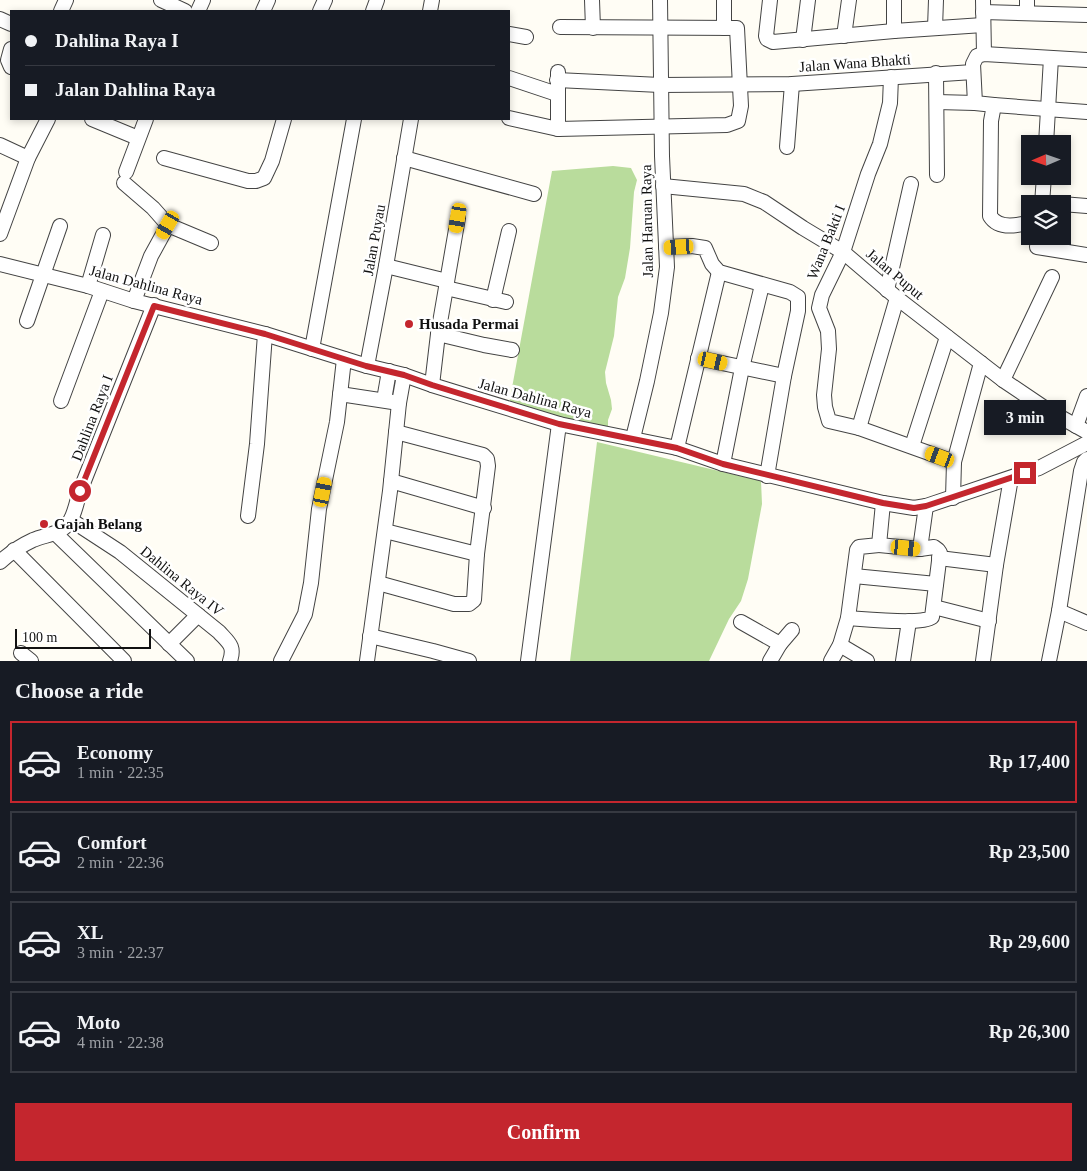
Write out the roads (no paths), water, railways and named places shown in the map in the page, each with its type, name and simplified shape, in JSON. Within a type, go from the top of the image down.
[{"type":"street","points":[[161,0],[183,10]]},
{"type":"street","points":[[592,0],[593,28]]},
{"type":"street","name":"Jalan Haruan Raya","points":[[633,438],[661,313],[667,267],[661,126],[660,0]]},
{"type":"street","points":[[724,0],[724,28]]},
{"type":"street","points":[[770,0],[767,39],[773,42],[935,28],[983,12],[1027,7],[1087,15]]},
{"type":"street","points":[[803,40],[808,0]]},
{"type":"street","points":[[844,36],[849,0]]},
{"type":"street","points":[[894,0],[894,31]]},
{"type":"street","points":[[935,28],[936,0]]},
{"type":"street","points":[[983,12],[984,54]]},
{"type":"street","points":[[510,118],[558,129],[734,124],[738,121],[740,115],[737,28],[560,27]]},
{"type":"street","points":[[510,34],[526,38]]},
{"type":"street","points":[[975,103],[973,64],[977,56],[984,54],[1087,60]]},
{"type":"street","points":[[1047,135],[1051,58]]},
{"type":"street","name":"Jalan Wana Bhakti","points":[[510,78],[557,82],[660,85],[792,84],[973,72]]},
{"type":"street","points":[[936,73],[937,175]]},
{"type":"street","name":"Wana Bakti I","points":[[859,428],[829,421],[824,407],[829,349],[828,331],[819,308],[822,296],[843,252],[886,121],[890,103],[891,76]]},
{"type":"street","points":[[557,82],[558,129]]},
{"type":"street","points":[[787,147],[792,84]]},
{"type":"street","points":[[937,102],[975,103],[1087,112]]},
{"type":"street","points":[[994,105],[990,216],[998,224],[1021,224]]},
{"type":"street","points":[[0,234],[28,158],[47,120]]},
{"type":"street","points":[[94,120],[138,138]]},
{"type":"street","points":[[146,120],[125,178],[168,225],[211,243]]},
{"type":"street","points":[[164,158],[248,182],[256,181],[264,178],[272,161],[284,120]]},
{"type":"street","points":[[312,349],[354,120]]},
{"type":"street","name":"Jalan Puyau","points":[[366,366],[386,266],[411,120]]},
{"type":"street","points":[[0,144],[28,158]]},
{"type":"street","points":[[404,158],[534,194]]},
{"type":"street","points":[[911,184],[892,294],[859,428],[954,462]]},
{"type":"street","name":"Jalan Puput","points":[[663,186],[744,194],[764,202],[843,252],[892,294],[1003,380],[1046,409],[1081,429]]},
{"type":"street","points":[[1071,205],[1087,206]]},
{"type":"street","points":[[432,385],[438,334],[458,218]]},
{"type":"street","points":[[134,300],[151,256],[168,225]]},
{"type":"street","points":[[27,321],[60,226]]},
{"type":"street","points":[[386,266],[500,301],[509,231]]},
{"type":"street","points":[[88,286],[103,235]]},
{"type":"street","points":[[1037,245],[1037,247],[1087,255]]},
{"type":"street","points":[[666,247],[692,246],[705,248],[712,264],[719,272],[790,292],[798,297],[799,303],[767,476]]},
{"type":"street","name":"Jalan Dahlina Raya","points":[[0,264],[265,334],[559,424],[677,448],[723,464],[767,476],[883,503],[914,508],[926,506],[1086,450]]},
{"type":"street","points":[[677,448],[719,272]]},
{"type":"street","points":[[1003,380],[1052,277]]},
{"type":"street","points":[[723,464],[742,368],[762,285]]},
{"type":"street","points":[[61,401],[102,291]]},
{"type":"street","name":"Dahlina Raya I","points":[[0,562],[14,550],[33,540],[56,534],[65,528],[71,520],[80,491],[154,306]]},
{"type":"street","points":[[248,516],[257,444],[265,334]]},
{"type":"street","points":[[438,334],[512,350]]},
{"type":"street","points":[[912,446],[947,337]]},
{"type":"street","points":[[698,358],[784,376]]},
{"type":"street","points":[[281,661],[305,614],[319,509],[337,422],[344,359]]},
{"type":"street","points":[[953,498],[954,462],[981,363]]},
{"type":"street","points":[[384,400],[389,372]]},
{"type":"street","points":[[367,661],[404,375]]},
{"type":"street","points":[[340,394],[399,403]]},
{"type":"street","points":[[1081,429],[1087,396]]},
{"type":"street","points":[[528,661],[559,424]]},
{"type":"street","points":[[378,584],[454,604],[469,604],[474,600],[477,554],[488,466],[487,459],[483,455],[396,432]]},
{"type":"street","points":[[1049,661],[1086,450]]},
{"type":"street","points":[[983,661],[1010,478]]},
{"type":"street","points":[[391,481],[484,508]]},
{"type":"street","points":[[879,545],[883,503]]},
{"type":"street","points":[[920,549],[926,506]]},
{"type":"street","name":"Dahlina Raya IV","points":[[71,520],[120,552],[220,632],[231,644],[233,652],[230,661]]},
{"type":"street","points":[[385,531],[477,554]]},
{"type":"street","points":[[56,534],[187,661]]},
{"type":"street","points":[[830,661],[840,645],[848,618],[857,550],[859,548],[879,545],[920,549],[934,547],[940,553],[934,607],[932,616],[929,619],[909,621],[848,618]]},
{"type":"street","points":[[14,550],[124,661]]},
{"type":"street","points":[[939,558],[996,565]]},
{"type":"street","points":[[854,576],[936,584]]},
{"type":"street","points":[[934,607],[989,621]]},
{"type":"street","points":[[1059,611],[1087,623]]},
{"type":"street","points":[[169,644],[198,614]]},
{"type":"street","points":[[903,661],[909,621]]},
{"type":"street","points":[[741,622],[780,644]]},
{"type":"street","points":[[770,661],[780,644],[792,630]]},
{"type":"street","points":[[370,636],[432,656],[469,661]]},
{"type":"street","points":[[840,645],[867,661]]},
{"type":"place","name":"Husada Permai","points":[[409,324]]},
{"type":"place","name":"Gajah Belang","points":[[44,524]]}]
